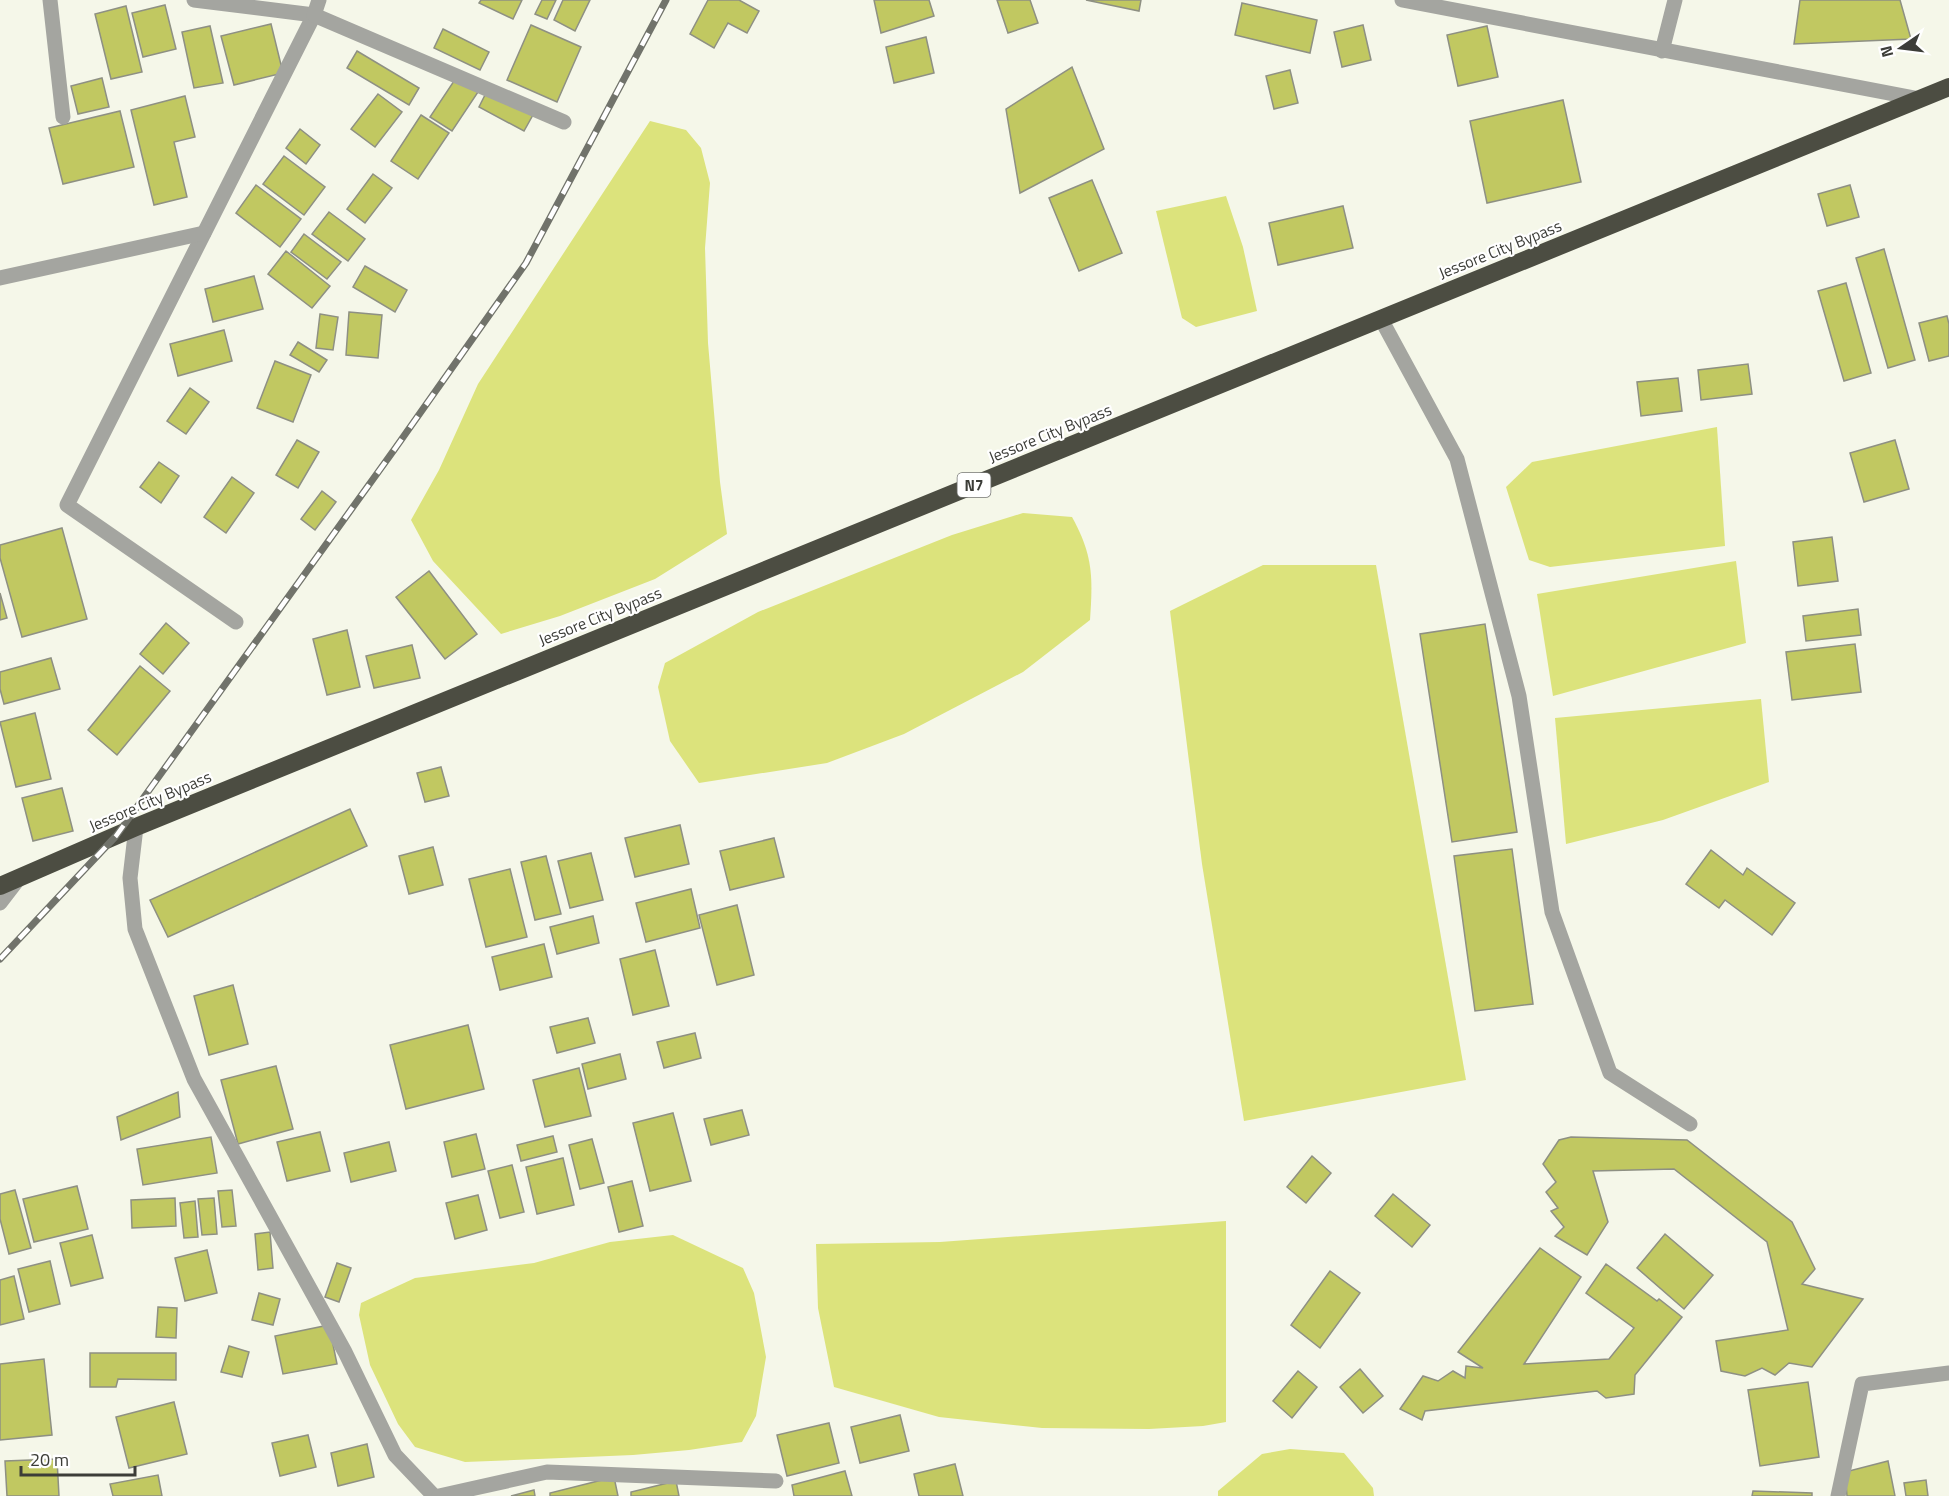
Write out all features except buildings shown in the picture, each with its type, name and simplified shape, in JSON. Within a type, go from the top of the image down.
[{"type":"highway","name":"Jessore City Bypass","points":[[0,885],[136,827],[1949,87]]},
{"type":"street","points":[[50,0],[63,117]]},
{"type":"street","points":[[194,0],[314,15],[564,122]]},
{"type":"street","points":[[236,622],[67,505],[314,15],[319,0]]},
{"type":"street","points":[[1402,0],[1920,99]]},
{"type":"street","points":[[1662,51],[1675,0]]},
{"type":"street","points":[[0,278],[204,233]]},
{"type":"street","points":[[1381,319],[1456,459],[1519,696],[1552,912],[1610,1073],[1690,1124]]},
{"type":"street","points":[[136,827],[130,878],[135,928],[194,1079],[345,1352],[394,1455],[434,1496]]},
{"type":"street","points":[[0,903],[20,877]]},
{"type":"street","points":[[1838,1496],[1862,1384],[1949,1373]]},
{"type":"street","points":[[439,1496],[548,1472],[776,1482]]},
{"type":"shaded area","points":[[650,121],[686,130],[701,148],[710,183],[705,248],[708,343],[720,482],[727,534],[655,579],[560,616],[501,634],[433,561],[411,520],[439,470],[478,384]]},
{"type":"shaded area","points":[[1226,196],[1243,247],[1257,311],[1196,327],[1182,318],[1156,211]]},
{"type":"shaded area","points":[[1717,427],[1725,546],[1550,567],[1529,560],[1506,487],[1532,462]]},
{"type":"shaded area","points":[[1023,513],[1072,517],[1088,555],[1091,579],[1090,620],[1023,672],[904,734],[827,763],[699,783],[670,741],[658,687],[665,663],[758,612],[952,535]]},
{"type":"shaded area","points":[[1736,561],[1746,643],[1553,696],[1537,594]]},
{"type":"shaded area","points":[[1263,565],[1376,565],[1466,1080],[1244,1121],[1202,864],[1170,611]]},
{"type":"shaded area","points":[[1761,699],[1769,782],[1663,820],[1566,844],[1555,718]]},
{"type":"shaded area","points":[[1226,1221],[1226,1422],[1203,1426],[1149,1429],[1042,1428],[939,1417],[834,1387],[818,1308],[816,1244],[940,1242]]},
{"type":"shaded area","points":[[673,1235],[743,1268],[754,1293],[766,1357],[756,1416],[742,1442],[633,1455],[465,1462],[415,1447],[398,1424],[370,1365],[359,1315],[361,1303],[415,1278],[534,1263],[610,1242]]},
{"type":"shaded area","points":[[1290,1449],[1344,1453],[1373,1488],[1374,1496],[1218,1496],[1218,1491],[1262,1454]]},
{"type":"railway","points":[[0,959],[116,836],[526,263],[666,0]]}]
